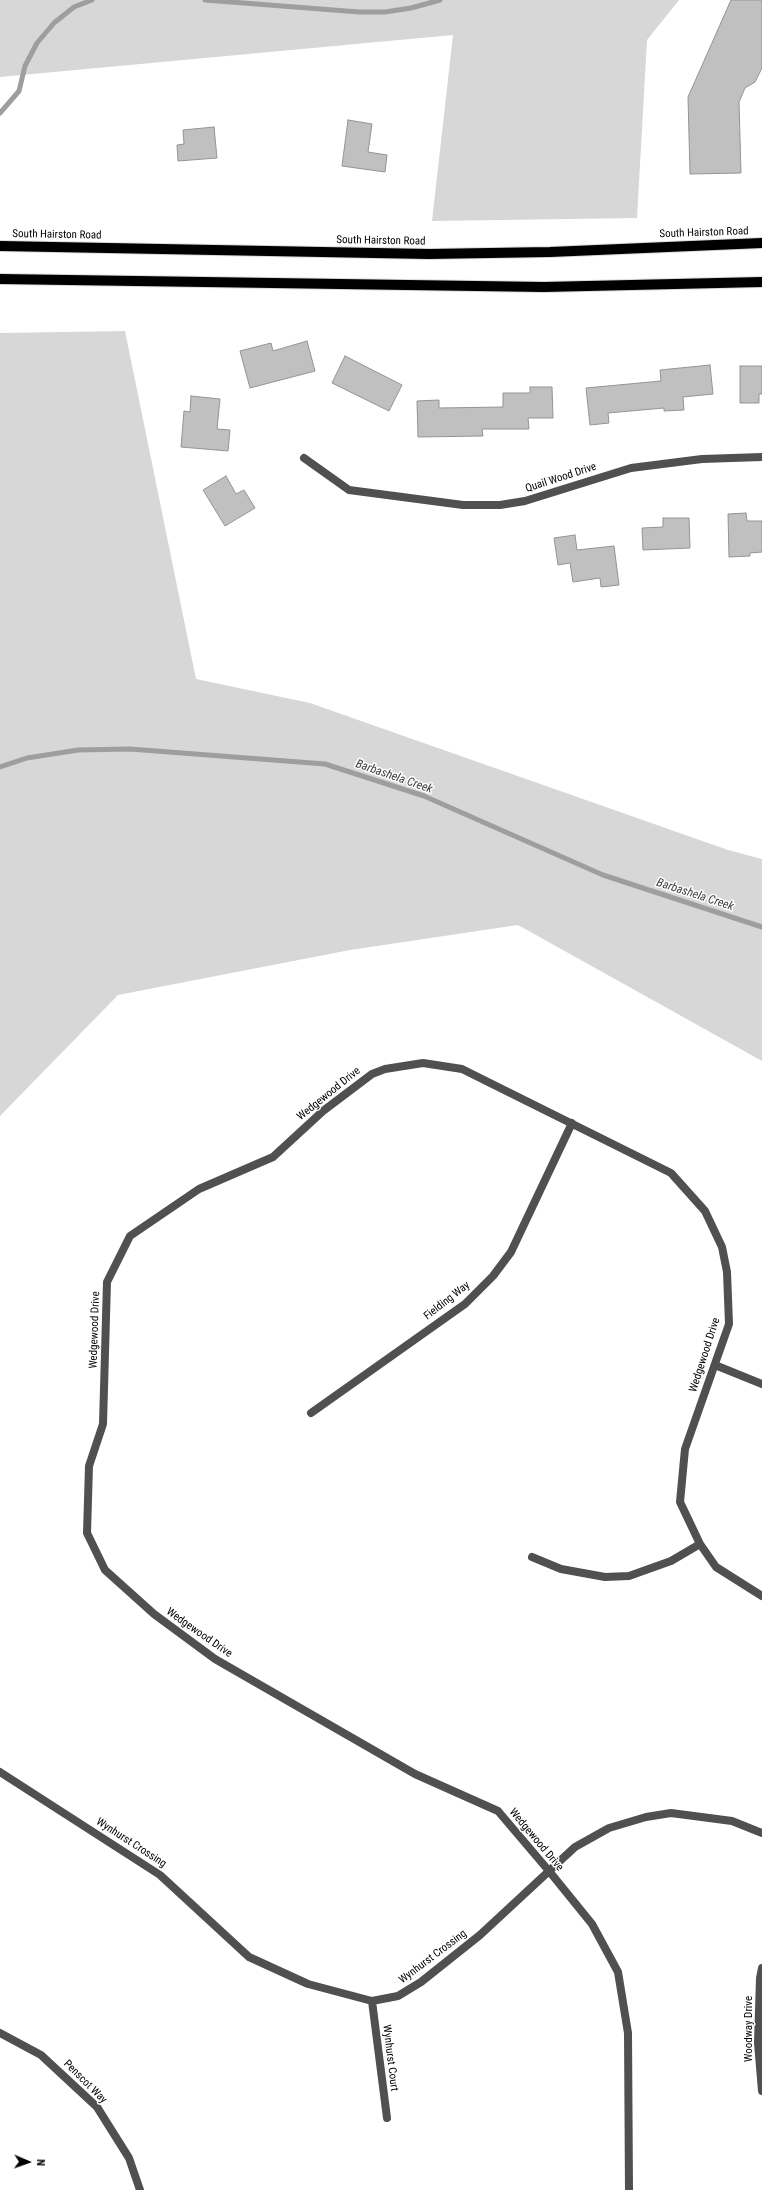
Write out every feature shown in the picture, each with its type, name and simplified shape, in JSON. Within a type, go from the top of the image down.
[{"type":"main road","name":"South Hairston Road","points":[[0,246],[429,254],[550,252],[762,243]]},
{"type":"main road","points":[[0,279],[544,287],[762,282]]},
{"type":"street","name":"Quail Wood Drive","points":[[304,458],[349,490],[462,505],[500,505],[526,501],[631,468],[702,459],[762,457]]},
{"type":"street","name":"Wedgewood Drive","points":[[629,2190],[628,2033],[618,1972],[592,1924],[549,1871],[498,1811],[415,1774],[214,1659],[154,1614],[105,1570],[87,1533],[89,1466],[103,1424],[107,1282],[130,1236],[199,1189],[273,1158],[323,1111],[372,1074],[385,1069],[423,1063],[462,1069],[671,1173],[705,1211],[722,1247],[727,1272],[729,1324],[685,1449],[680,1502],[700,1544],[716,1567],[762,1596]]},
{"type":"street","name":"Fielding Way","points":[[311,1413],[466,1304],[493,1276],[511,1252],[572,1123]]},
{"type":"street","points":[[715,1365],[762,1384]]},
{"type":"street","points":[[532,1557],[569,1570],[605,1577],[629,1576],[671,1561],[700,1544]]},
{"type":"street","name":"Wynhurst Crossing","points":[[0,1772],[160,1874],[249,1957],[308,1984],[372,2001],[398,1996],[421,1982],[480,1935],[575,1847],[602,1832],[646,1817],[671,1813],[732,1821],[762,1833]]},
{"type":"street","name":"Woodway Drive","points":[[762,1968],[760,1978],[758,2043],[762,2091]]},
{"type":"street","name":"Wynhurst Court","points":[[372,2001],[387,2118]]},
{"type":"street","name":"Penscot Way","points":[[0,2033],[41,2055],[97,2107],[129,2158],[140,2190]]},
{"type":"shaded area","points":[[0,0],[679,0],[647,40],[637,218],[432,221],[453,35],[0,77]]},
{"type":"shaded area","points":[[125,331],[196,679],[310,703],[728,850],[762,859],[762,1061],[518,925],[350,950],[118,995],[0,1116],[0,333]]},
{"type":"building","points":[[731,0],[762,0],[762,68],[755,82],[745,88],[739,102],[741,173],[690,174],[688,97]]},
{"type":"building","points":[[348,120],[372,124],[368,152],[387,155],[385,172],[342,166]]},
{"type":"building","points":[[214,127],[217,158],[178,161],[177,145],[184,144],[183,130]]},
{"type":"building","points":[[307,341],[315,371],[250,388],[240,351],[271,343],[273,351]]},
{"type":"building","points":[[345,356],[402,385],[389,411],[332,383]]},
{"type":"building","points":[[710,365],[713,394],[683,397],[684,410],[664,411],[664,408],[608,413],[609,423],[590,425],[586,388],[661,381],[660,370]]},
{"type":"building","points":[[740,366],[762,366],[762,394],[759,394],[759,403],[740,403]]},
{"type":"building","points":[[530,387],[552,387],[553,418],[528,418],[529,429],[482,429],[483,436],[418,437],[417,401],[439,400],[439,408],[503,407],[503,393],[530,393]]},
{"type":"building","points":[[191,396],[220,399],[217,429],[230,430],[228,451],[181,447],[184,411],[190,412]]},
{"type":"building","points":[[226,476],[236,494],[244,490],[255,508],[225,526],[203,490]]},
{"type":"building","points":[[746,513],[747,521],[762,521],[762,552],[750,553],[750,556],[729,557],[728,514]]},
{"type":"building","points":[[663,518],[689,518],[690,548],[643,550],[642,528],[663,527]]},
{"type":"building","points":[[575,535],[577,550],[614,546],[619,585],[601,587],[600,578],[573,582],[570,563],[558,565],[554,538]]},
{"type":"waterway","points":[[0,113],[19,91],[25,66],[37,43],[54,23],[74,7],[92,0]]},
{"type":"waterway","points":[[205,0],[359,12],[385,12],[411,8],[440,0]]},
{"type":"waterway","name":"Barbashela Creek","points":[[0,767],[27,758],[78,750],[130,749],[325,764],[424,796],[603,875],[762,927]]}]
